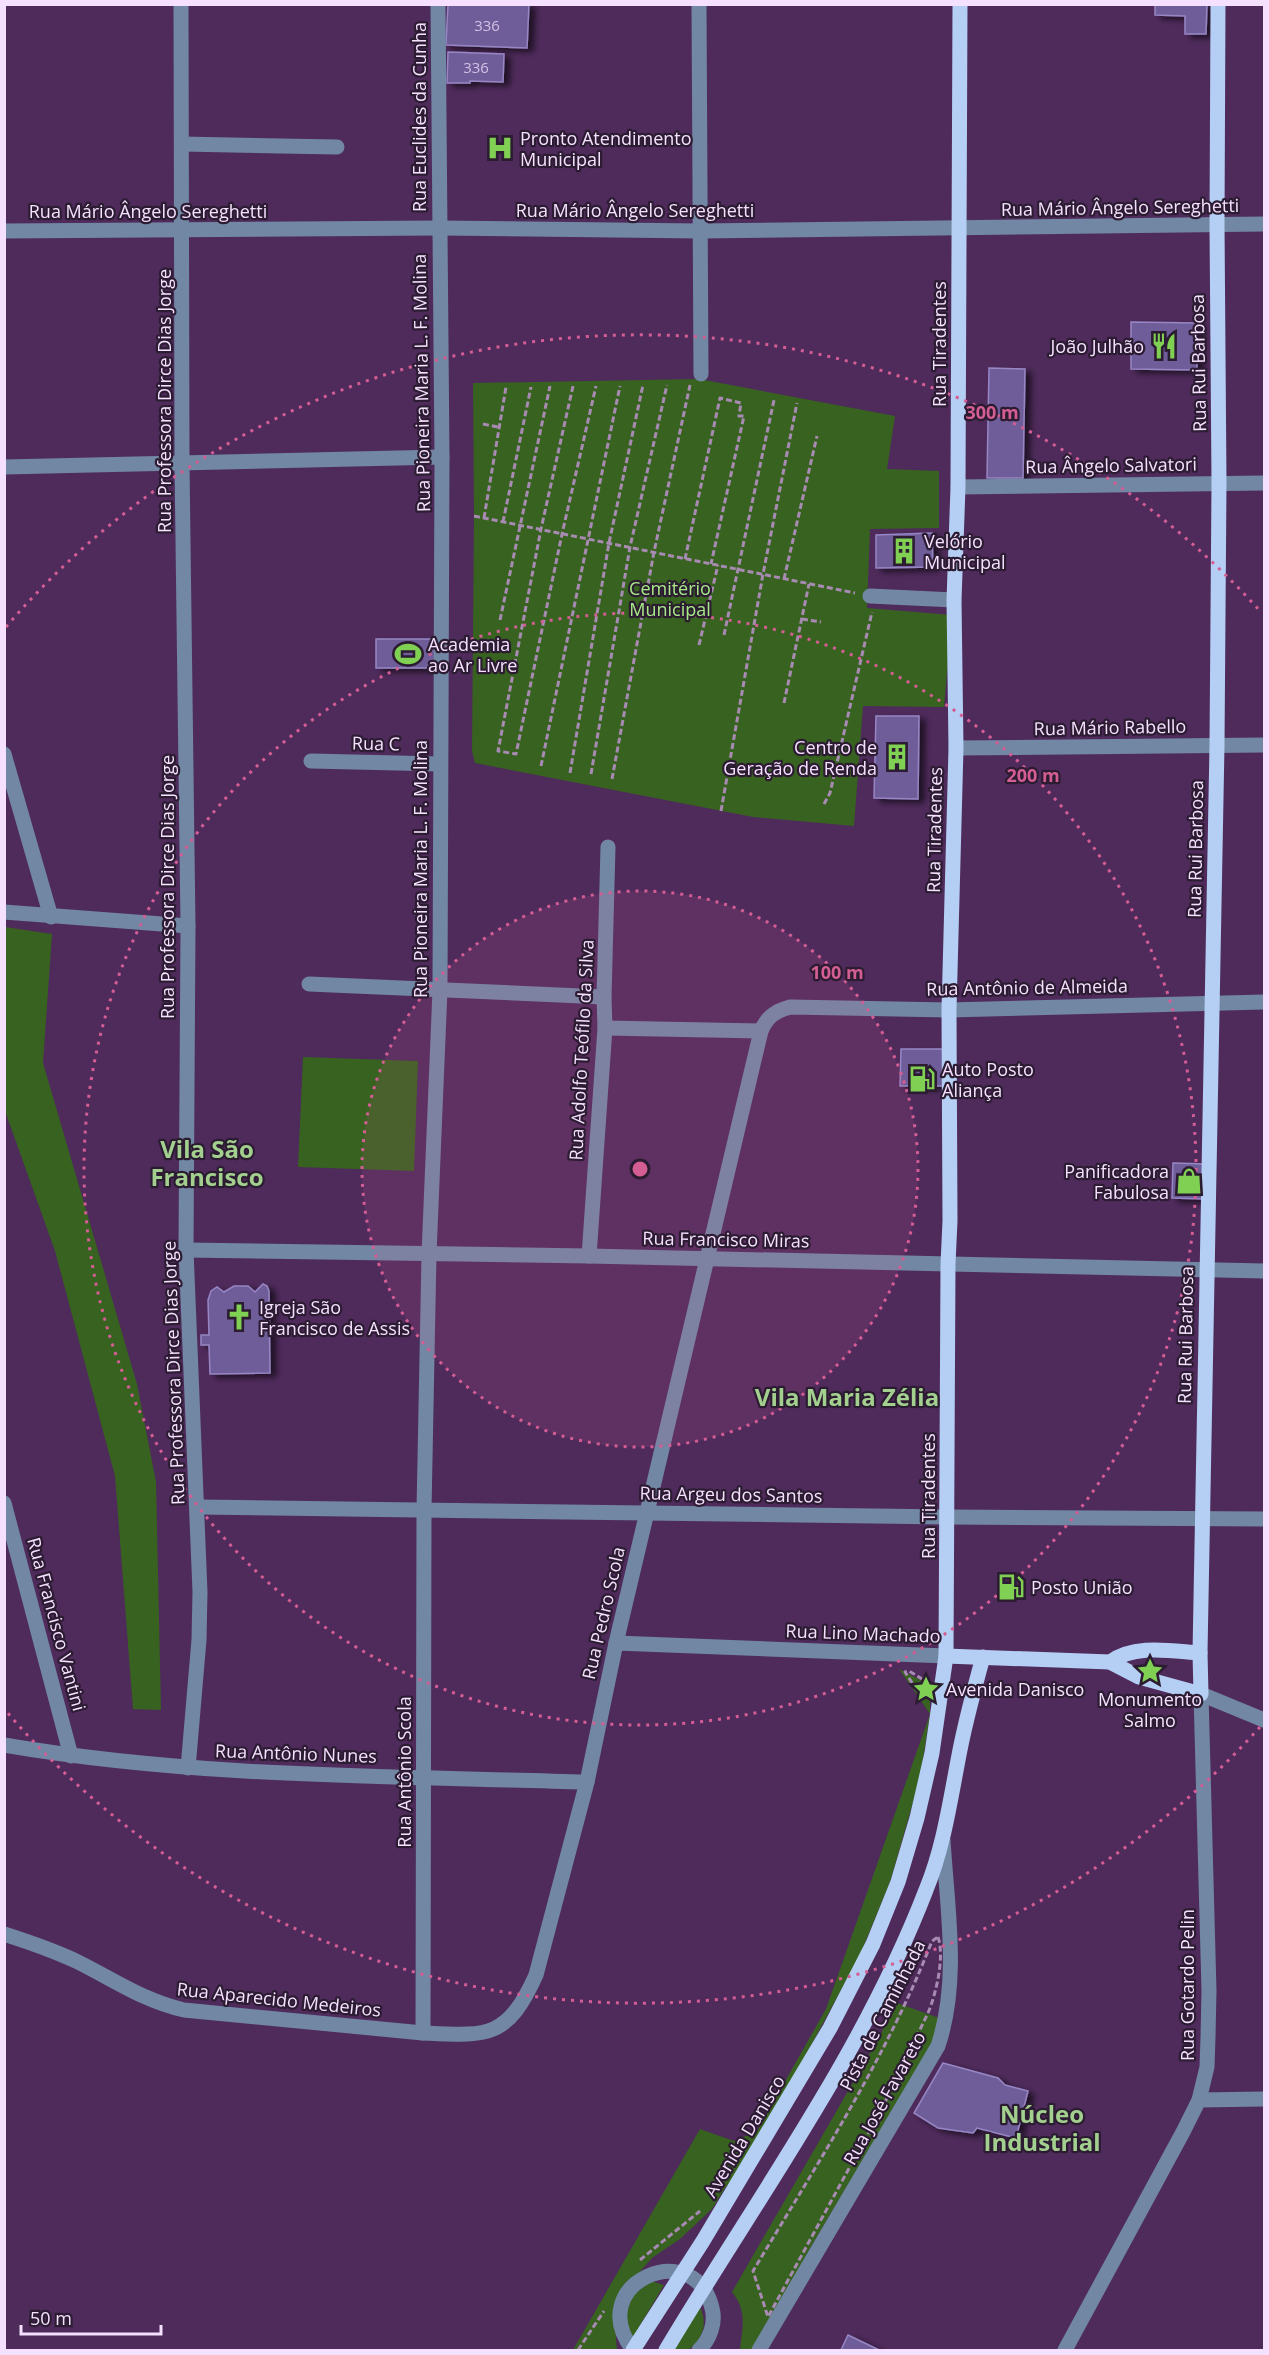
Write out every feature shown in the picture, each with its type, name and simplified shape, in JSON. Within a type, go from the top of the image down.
[{"type":"main road","name":"Rua Tiradentes","points":[[946,1656],[950,1221],[949,1010],[956,748],[954,600],[958,487],[960,4]]},
{"type":"main road","name":"Rua Rui Barbosa","points":[[1201,1694],[1206,1271],[1217,745],[1218,4]]},
{"type":"main road","name":"Rua Lino Machado","points":[[1110,1662],[1118,1656],[1143,1651],[1200,1653]]},
{"type":"main road","name":"Rua Lino Machado","points":[[946,1656],[1110,1662],[1138,1677],[1201,1694]]},
{"type":"main road","name":"Avenida Danisco","points":[[633,2350],[683,2273],[830,2028],[873,1944],[898,1882],[916,1818],[932,1753],[946,1656]]},
{"type":"main road","points":[[666,2350],[780,2170],[854,2044],[903,1947],[927,1888],[943,1838],[961,1745],[983,1657]]},
{"type":"street","name":"Rua Professora Dirce Dias Jorge","points":[[181,4],[182,463],[188,926],[186,1250],[198,1507],[199,1640],[188,1768]]},
{"type":"street","name":"Rua Euclides da Cunha","points":[[438,4],[439,228]]},
{"type":"street","points":[[696,379],[700,231],[699,4]]},
{"type":"street","points":[[183,144],[337,147]]},
{"type":"street","name":"Rua Mário Ângelo Sereghetti","points":[[4,231],[439,228],[700,231],[1264,224]]},
{"type":"street","name":"Rua Pioneira Maria L. F. Molina","points":[[424,1510],[429,1254],[440,990],[442,457],[439,228]]},
{"type":"street","points":[[4,467],[442,457]]},
{"type":"street","name":"Rua Ângelo Salvatori","points":[[958,487],[1264,483]]},
{"type":"street","points":[[873,596],[954,600]]},
{"type":"street","name":"Rua Mário Rabello","points":[[956,748],[1264,745]]},
{"type":"street","points":[[4,754],[51,917]]},
{"type":"street","name":"Rua C","points":[[311,761],[440,764]]},
{"type":"street","name":"Rua Adolfo Teófilo da Silva","points":[[589,1256],[605,1028],[608,847]]},
{"type":"street","points":[[4,912],[188,926]]},
{"type":"street","points":[[309,984],[604,998]]},
{"type":"street","name":"Rua Antônio de Almeida","points":[[761,1031],[771,1015],[790,1007],[949,1010],[1264,1002]]},
{"type":"street","points":[[605,1028],[761,1031]]},
{"type":"street","name":"Rua Pedro Scola","points":[[536,1975],[587,1782],[646,1512],[761,1031]]},
{"type":"street","name":"Rua Francisco Miras","points":[[186,1250],[706,1258],[1264,1271]]},
{"type":"street","name":"Rua Francisco Vantini","points":[[4,1503],[71,1756]]},
{"type":"street","name":"Rua Argeu dos Santos","points":[[198,1507],[1264,1519]]},
{"type":"street","name":"Rua Antônio Scola","points":[[423,2034],[424,1510]]},
{"type":"street","name":"Rua Lino Machado","points":[[616,1643],[946,1656]]},
{"type":"street","name":"Rua Lino Machado","points":[[1201,1694],[1264,1720]]},
{"type":"street","name":"Rua Gotardo Pelin","points":[[1065,2350],[1199,2100],[1207,2067],[1209,1991],[1201,1694]]},
{"type":"street","name":"Rua Antônio Nunes","points":[[4,1745],[71,1756],[188,1768],[299,1774],[587,1782]]},
{"type":"street","name":"Rua José Favareto","points":[[759,2350],[938,2046],[945,2025],[949,2001],[951,1958],[943,1838]]},
{"type":"street","name":"Rua Aparecido Medeiros","points":[[4,1934],[77,1962],[138,1996],[161,2005],[208,2014],[423,2034],[461,2035],[494,2030],[511,2018],[524,2001],[536,1975]]},
{"type":"street","points":[[1199,2100],[1264,2099]]},
{"type":"street","points":[[633,2350],[625,2339],[621,2326],[620,2312],[624,2299],[637,2282],[655,2272],[669,2271],[683,2273],[704,2288],[713,2310],[713,2322],[706,2349]]},
{"type":"path","points":[[612,779],[654,552],[696,379]]},
{"type":"path","points":[[570,773],[609,543],[643,384]]},
{"type":"path","points":[[591,774],[630,547],[667,385]]},
{"type":"path","points":[[500,620],[550,386]]},
{"type":"path","points":[[573,386],[498,751],[516,754],[596,386]]},
{"type":"path","points":[[541,766],[620,386]]},
{"type":"path","points":[[484,518],[506,387]]},
{"type":"path","points":[[503,522],[531,387]]},
{"type":"path","points":[[685,559],[720,398],[741,403],[739,416],[744,416],[711,564]]},
{"type":"path","points":[[724,635],[774,400]]},
{"type":"path","points":[[721,811],[763,574],[797,403]]},
{"type":"path","points":[[483,424],[498,427]]},
{"type":"path","points":[[784,579],[817,436]]},
{"type":"path","points":[[474,516],[873,596],[830,793],[824,804]]},
{"type":"path","points":[[699,645],[717,565]]},
{"type":"path","points":[[784,703],[809,584]]},
{"type":"path","points":[[802,619],[821,622]]},
{"type":"path","points":[[924,1700],[905,1672],[909,1671],[931,1685]]},
{"type":"path","name":"Pista de Caminhada","points":[[938,1937],[940,1945],[934,1998],[921,2028],[883,2106],[768,2317],[753,2271],[900,2018],[932,1941],[938,1937]]},
{"type":"path","points":[[638,2263],[704,2208]]},
{"type":"green space","name":"Cemitério Municipal","points":[[699,379],[895,416],[887,469],[939,471],[939,528],[870,529],[867,608],[952,615],[944,707],[863,706],[854,826],[753,817],[475,763],[472,751],[473,383]]},
{"type":"green space","points":[[5,927],[52,934],[43,1063],[137,1384],[156,1482],[161,1710],[133,1709],[115,1476],[55,1251],[5,1111]]},
{"type":"green space","points":[[303,1057],[418,1061],[414,1171],[298,1167]]},
{"type":"green space","points":[[899,1669],[930,1685],[930,1714]]},
{"type":"green space","points":[[930,1714],[920,1778],[890,1882],[859,1957],[748,2161],[725,2188],[712,2209],[680,2239],[652,2258],[631,2282],[614,2314],[617,2350],[573,2350],[700,2129],[734,2141],[757,2131],[826,2009]]},
{"type":"green space","points":[[897,2003],[942,2019],[937,2035],[809,2250],[754,2350],[740,2350],[742,2313],[732,2292]]},
{"type":"green space","points":[[651,2281],[664,2285],[633,2337],[624,2320],[631,2297]]},
{"type":"green space","points":[[700,2307],[704,2325],[697,2341],[688,2350],[672,2350]]},
{"type":"building","points":[[448,4],[529,4],[527,48],[446,45]]},
{"type":"building","points":[[1155,4],[1207,4],[1206,34],[1185,34],[1185,16],[1155,15]]},
{"type":"building","points":[[448,52],[504,54],[503,82],[447,83]]},
{"type":"building","name":"João Julhão","points":[[1131,322],[1197,323],[1197,370],[1131,369]]},
{"type":"building","points":[[989,368],[1025,369],[1023,478],[987,478]]},
{"type":"building","name":"Velório Municipal","points":[[932,533],[933,567],[876,568],[876,535]]},
{"type":"building","name":"Academia ao Ar Livre","points":[[376,639],[440,639],[439,668],[376,668]]},
{"type":"building","name":"Centro de Geração de Renda","points":[[876,716],[919,716],[918,799],[874,798]]},
{"type":"building","points":[[901,1049],[947,1049],[947,1086],[900,1086]]},
{"type":"building","name":"Panificadora Fabulosa","points":[[1173,1163],[1206,1164],[1205,1199],[1172,1198]]},
{"type":"building","name":"Igreja São Francisco de Assis","points":[[263,1284],[269,1291],[270,1373],[210,1374],[209,1345],[201,1345],[201,1335],[209,1335],[208,1300],[211,1291],[217,1287],[224,1292],[234,1286],[248,1286],[255,1292]]},
{"type":"building","points":[[943,2063],[998,2078],[1005,2085],[1028,2091],[1016,2138],[977,2128],[973,2133],[938,2128],[914,2113]]},
{"type":"building","points":[[848,2335],[879,2350],[841,2350]]},
{"type":"place","name":"Pronto Atendimento Municipal","points":[[500,148]]},
{"type":"place","name":"João Julhão","points":[[1164,346]]},
{"type":"place","name":"Velório Municipal","points":[[904,551]]},
{"type":"place","name":"Academia ao Ar Livre","points":[[408,654]]},
{"type":"place","name":"Centro de Geração de Renda","points":[[897,757]]},
{"type":"place","name":"Auto Posto Aliança","points":[[922,1079]]},
{"type":"place","name":"Panificadora Fabulosa","points":[[1189,1181]]},
{"type":"place","name":"Igreja São Francisco de Assis","points":[[239,1317]]},
{"type":"place","name":"Posto União","points":[[1011,1587]]},
{"type":"place","name":"Monumento Salmo","points":[[1150,1671]]},
{"type":"place","name":"Avenida Danisco","points":[[926,1689]]},
{"type":"district","name":"Vila São Francisco","points":[[207,1162]]},
{"type":"district","name":"Vila Maria Zélia","points":[[847,1396]]},
{"type":"district","name":"Núcleo Industrial","points":[[1042,2127]]}]
